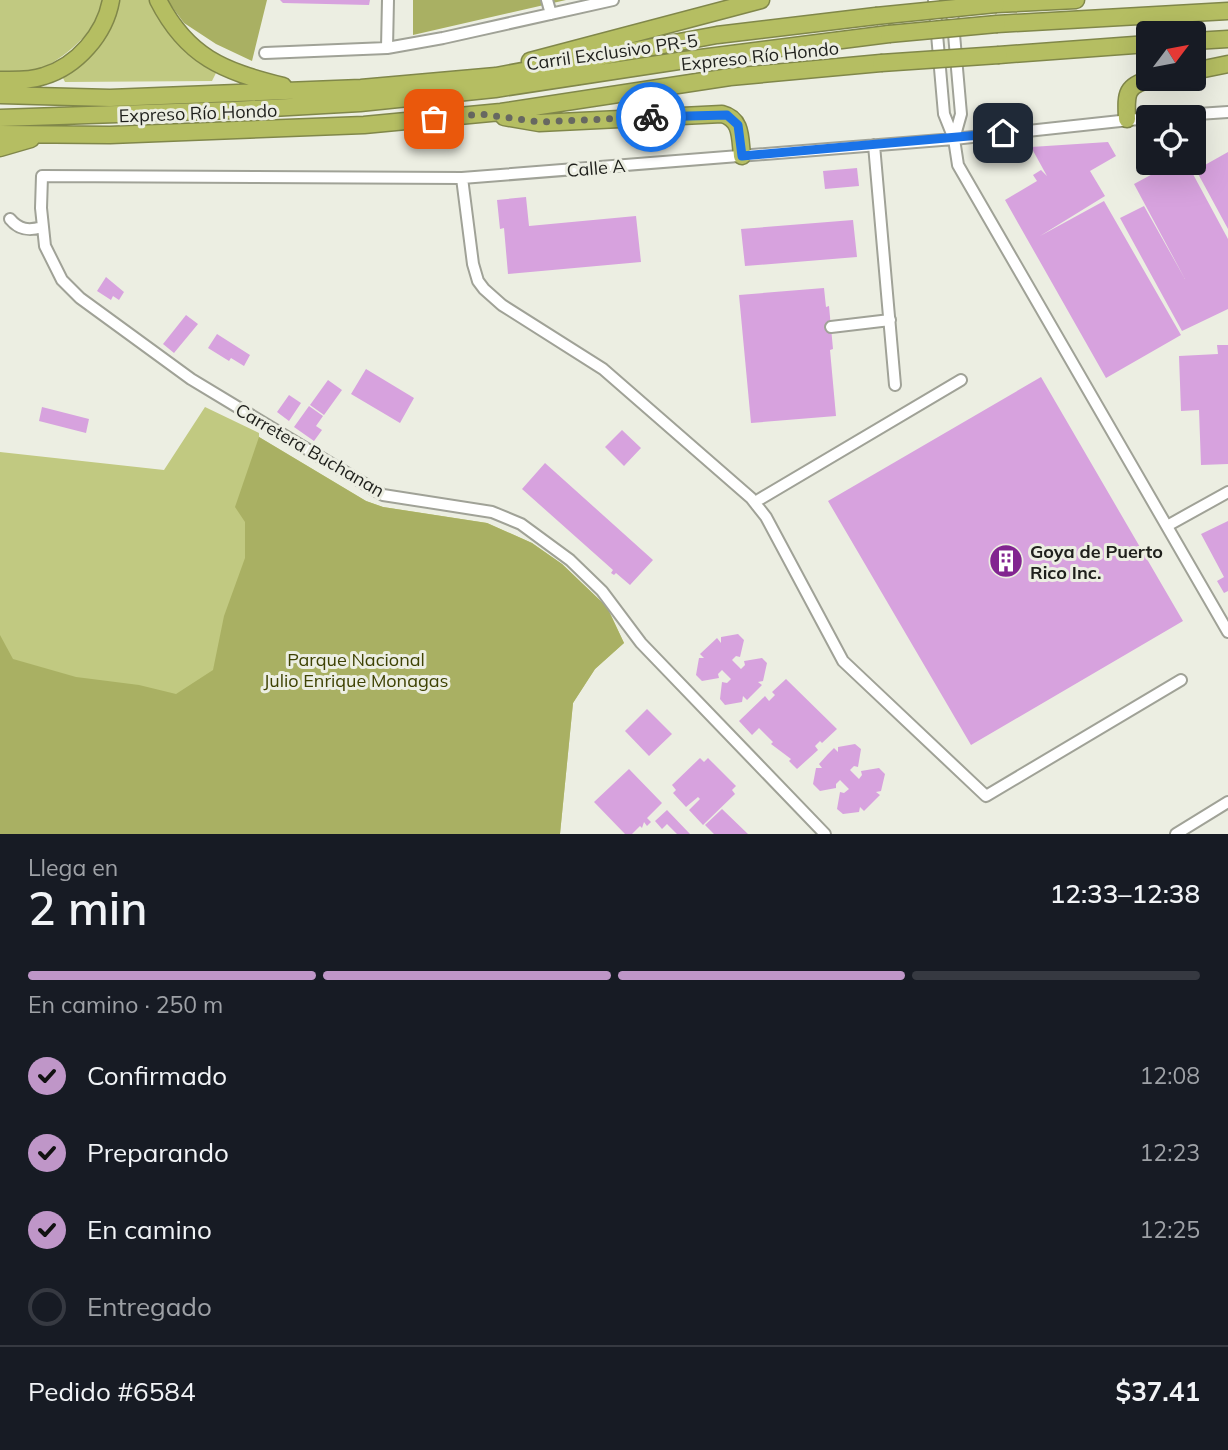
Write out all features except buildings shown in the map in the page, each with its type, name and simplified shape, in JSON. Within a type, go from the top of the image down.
[{"type":"highway","points":[[0,80],[40,77],[68,64],[91,43],[107,16],[111,0]]},
{"type":"highway","points":[[158,0],[169,22],[184,40],[212,62],[247,77],[302,91]]},
{"type":"highway","points":[[496,76],[536,58],[761,0]]},
{"type":"highway","name":"Expreso Río Hondo","points":[[0,95],[110,98],[361,88],[496,76],[717,36],[876,16],[996,4],[1076,0]]},
{"type":"highway","name":"Carril Exclusivo PR-5","points":[[0,118],[283,108],[386,100],[495,89],[889,34],[997,24],[1228,12]]},
{"type":"highway","points":[[1206,40],[1228,39]]},
{"type":"highway","name":"Expreso Río Hondo","points":[[0,134],[110,135],[364,125],[481,114],[730,77],[1136,45]]},
{"type":"highway","points":[[1206,69],[1228,64]]},
{"type":"highway","points":[[1128,119],[1129,90],[1136,85]]},
{"type":"highway","points":[[481,114],[539,122],[722,114],[732,117],[738,125],[742,156]]},
{"type":"highway","points":[[0,148],[50,134]]},
{"type":"street","points":[[387,48],[388,0]]},
{"type":"street","points":[[547,0],[551,14]]},
{"type":"street","points":[[265,53],[387,48],[613,0]]},
{"type":"street","points":[[934,0],[944,114],[954,139],[958,166],[1228,632]]},
{"type":"street","points":[[951,0],[961,114],[954,139]]},
{"type":"street","name":"Calle A","points":[[1206,113],[1228,112]]},
{"type":"street","name":"Calle A","points":[[42,176],[462,178],[954,139],[1136,118]]},
{"type":"street","points":[[874,145],[895,385]]},
{"type":"street","name":"Carretera Buchanan","points":[[42,176],[42,227],[51,259],[62,280],[80,299],[191,379],[383,495],[492,512],[521,524],[570,560],[602,591],[641,643],[825,834]]},
{"type":"street","points":[[462,178],[473,264],[478,281],[484,289],[502,305],[603,369],[755,502],[766,517],[843,661],[986,796],[1181,680]]},
{"type":"street","points":[[10,219],[27,230],[42,227]]},
{"type":"street","points":[[831,327],[890,320]]},
{"type":"street","points":[[755,502],[961,380]]},
{"type":"street","points":[[1167,526],[1228,492]]},
{"type":"street","points":[[1176,834],[1228,802]]},
{"type":"green space","points":[[0,0],[103,0],[94,25],[60,58],[22,76],[0,76]]},
{"type":"green space","points":[[117,0],[154,0],[214,68],[216,73],[212,81],[65,82],[62,76],[101,43],[112,21]]},
{"type":"green space","points":[[167,0],[267,0],[252,61],[216,44],[184,23]]},
{"type":"green space","points":[[413,0],[566,0],[413,35]]},
{"type":"green space","name":"Parque Nacional Julio Enrique Monagas","points":[[205,407],[259,433],[259,437],[366,501],[383,507],[487,523],[532,543],[562,564],[607,607],[624,643],[595,669],[573,703],[560,834],[0,834],[0,452],[164,470]]},
{"type":"green space","name":"Parque Nacional Julio Enrique Monagas","points":[[259,437],[366,501],[383,507],[487,523],[532,543],[562,564],[607,607],[624,643],[595,669],[573,703],[560,834],[0,834],[0,635],[13,659],[76,677],[139,685],[176,694],[213,670],[224,616],[245,558],[245,522],[235,507]]},
{"type":"way so far","points":[[434,119],[481,114],[539,122],[651,117]]},
{"type":"place","name":"Goya de Puerto Rico Inc.","points":[[1006,561]]},
{"type":"route","points":[[651,117],[727,115],[738,125],[742,156],[1003,133]]}]
